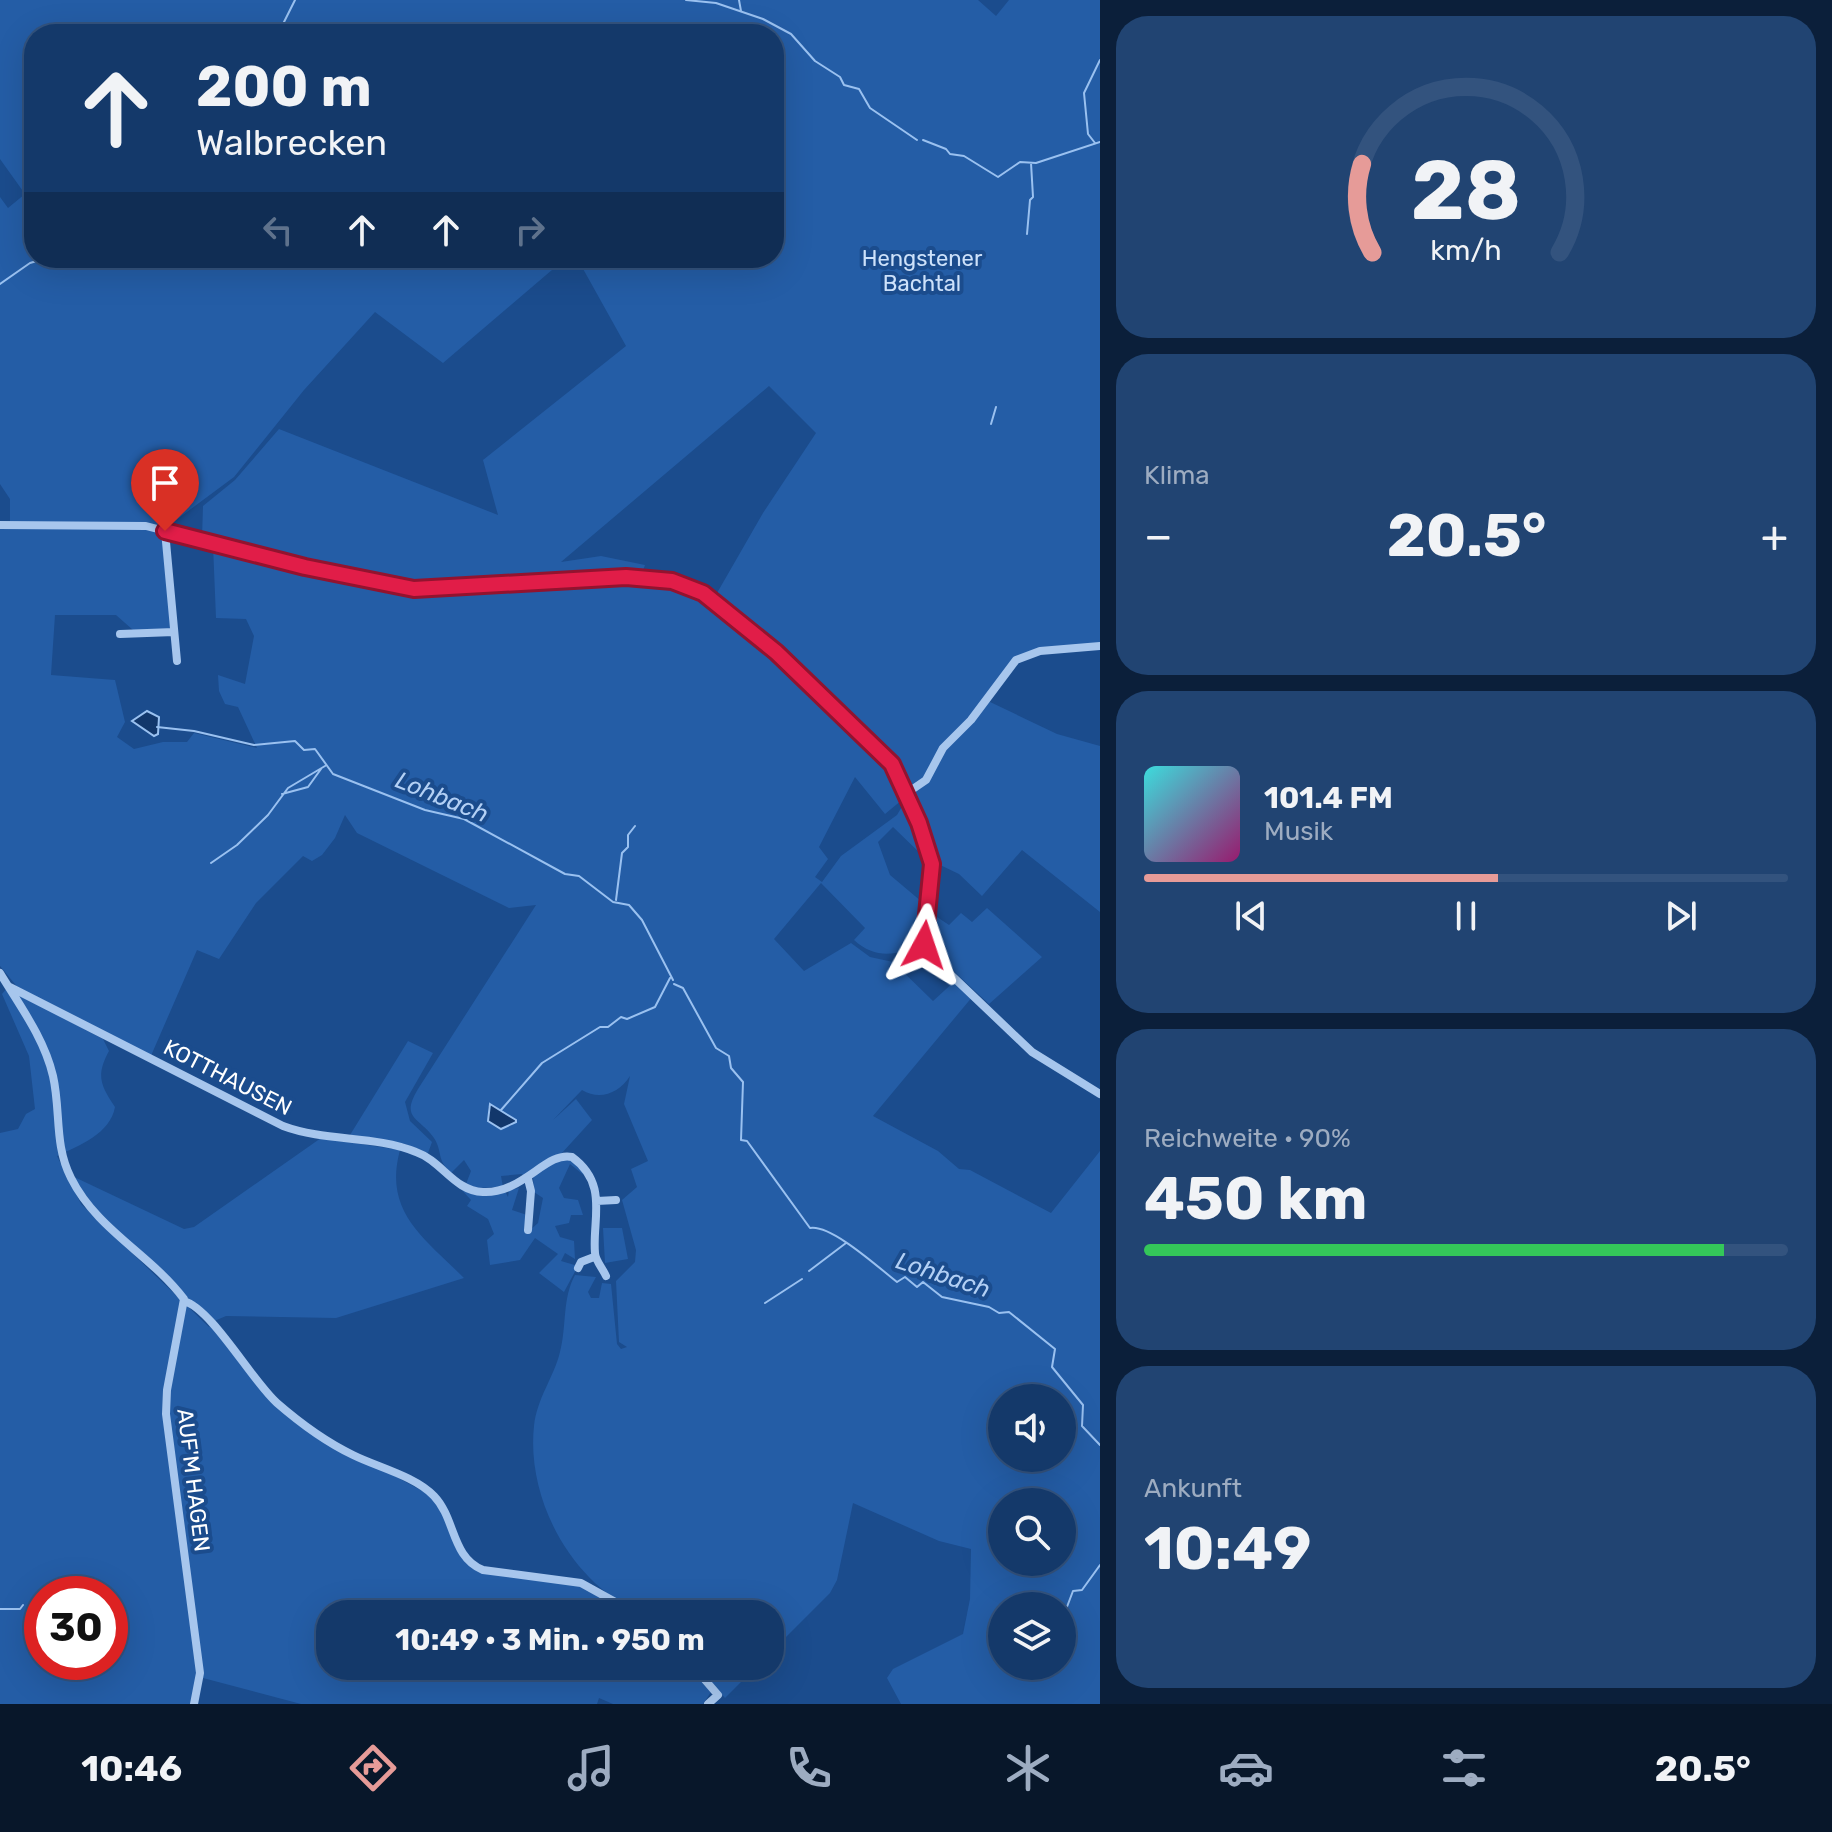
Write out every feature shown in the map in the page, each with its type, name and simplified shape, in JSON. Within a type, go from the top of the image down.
[{"type":"street","points":[[0,525],[118,524],[165,531],[298,565],[414,589],[626,577],[672,581],[712,599],[747,626],[881,752],[907,793],[932,864],[924,942],[928,953],[1032,1052],[1100,1094]]},
{"type":"street","points":[[165,531],[177,661]]},
{"type":"street","points":[[120,634],[174,632]]},
{"type":"street","points":[[907,793],[926,780],[943,748],[971,720],[1016,660],[1040,651],[1100,646]]},
{"type":"street","points":[[0,973],[44,1048],[55,1086],[59,1149],[76,1188],[99,1219],[160,1272],[184,1301],[195,1306],[212,1324],[263,1390],[333,1445],[436,1498],[469,1563],[483,1570],[581,1583],[612,1600]]},
{"type":"street","name":"KOTTHAUSEN","points":[[6,984],[294,1130],[415,1151],[437,1163],[459,1185],[475,1191],[500,1191],[528,1179],[554,1159],[569,1156],[583,1168],[597,1201],[594,1257]]},
{"type":"street","points":[[528,1179],[531,1191],[528,1230]]},
{"type":"street","points":[[597,1201],[616,1200]]},
{"type":"street","points":[[578,1268],[581,1262],[594,1257],[606,1276]]},
{"type":"street","name":"AUF'M HAGEN","points":[[184,1301],[167,1390],[166,1414],[200,1673],[194,1704]]},
{"type":"street","points":[[705,1680],[718,1695],[708,1704]]},
{"type":"green space","name":"Hengstener Bachtal","points":[[0,0],[978,0],[996,16],[1009,0],[1100,0],[1100,648],[1037,654],[1015,665],[988,701],[1057,734],[1100,746],[1100,912],[1022,850],[982,896],[959,874],[936,863],[923,822],[910,797],[914,790],[885,814],[855,777],[819,847],[828,859],[815,877],[822,882],[841,856],[897,815],[906,800],[929,849],[923,856],[893,827],[878,842],[890,875],[928,907],[923,944],[887,954],[862,946],[854,940],[865,928],[821,883],[774,939],[804,971],[851,943],[870,957],[893,962],[933,1001],[956,980],[973,996],[873,1116],[938,1151],[959,1169],[970,1170],[1051,1213],[1100,1151],[1100,1704],[901,1704],[887,1678],[893,1669],[963,1634],[970,1599],[971,1549],[939,1541],[853,1503],[837,1580],[830,1593],[784,1639],[784,1600],[617,1600],[595,1583],[575,1561],[546,1511],[538,1483],[534,1426],[538,1406],[560,1352],[568,1293],[575,1275],[596,1277],[588,1292],[591,1298],[599,1298],[602,1283],[611,1284],[617,1344],[621,1349],[627,1347],[619,1342],[616,1281],[635,1262],[636,1250],[622,1200],[637,1187],[631,1169],[648,1161],[624,1104],[630,1076],[609,1094],[596,1095],[582,1090],[553,1120],[576,1099],[592,1120],[561,1154],[524,1178],[522,1174],[501,1176],[503,1187],[474,1188],[466,1184],[471,1171],[464,1160],[451,1173],[443,1164],[434,1138],[411,1112],[418,1089],[536,905],[509,908],[357,833],[345,815],[335,838],[322,855],[312,861],[303,856],[256,903],[219,959],[197,950],[150,1058],[19,989],[0,966],[0,527],[10,526],[10,499],[0,484],[0,197],[8,208],[24,195],[24,268],[554,268],[443,363],[375,312],[304,390],[234,477],[168,526],[165,531],[174,632],[133,630],[116,615],[55,615],[51,675],[115,680],[125,722],[117,737],[134,749],[163,742],[187,742],[194,733],[257,748],[238,707],[225,704],[219,691],[218,675],[245,684],[254,636],[246,619],[216,618],[213,545],[202,538],[203,506],[235,480],[279,429],[498,515],[483,460],[626,346],[583,268],[784,268],[784,24],[24,24],[24,193],[0,159]],"holes":[[[769,386],[816,433],[763,513],[713,600],[675,584],[640,579],[645,565],[601,556],[561,562]],[[488,1107],[516,1120],[511,1126],[488,1121]]]},
{"type":"green space","points":[[987,908],[1042,957],[989,1004],[933,952],[930,940],[934,915],[949,925],[961,913],[972,922]]},
{"type":"green space","points":[[7,988],[103,1039],[109,1051],[101,1073],[106,1092],[115,1107],[112,1116],[93,1138],[57,1156],[81,1204],[209,1327],[211,1325],[244,1369],[307,1428],[435,1498],[466,1563],[475,1569],[574,1581],[610,1600],[316,1600],[316,1680],[701,1680],[711,1692],[703,1704],[613,1704],[599,1698],[597,1704],[301,1704],[203,1678],[169,1414],[174,1338],[164,1389],[197,1672],[191,1704],[0,1704],[0,1133],[18,1129],[26,1114],[35,1109],[29,1056],[2,994]]},
{"type":"green space","points":[[408,1041],[433,1053],[405,1102],[410,1121],[432,1142],[428,1153],[405,1144],[350,1135]]},
{"type":"green space","points":[[321,1138],[400,1150],[396,1172],[402,1207],[422,1236],[464,1278],[336,1318],[226,1316],[212,1322],[114,1232],[70,1175],[184,1229],[194,1227]]},
{"type":"green space","points":[[557,1159],[573,1160],[585,1176],[570,1164],[559,1188],[564,1198],[578,1200],[583,1215],[571,1215],[569,1223],[555,1226],[560,1237],[574,1241],[575,1259],[565,1253],[561,1261],[578,1266],[564,1292],[539,1273],[558,1254],[535,1238],[520,1260],[490,1265],[487,1240],[494,1234],[488,1219],[467,1206],[471,1200],[459,1187],[505,1191],[508,1197],[509,1190],[519,1188],[512,1210],[527,1215],[527,1233],[538,1223],[543,1198],[534,1192],[533,1176]]},
{"type":"green space","points":[[603,1228],[622,1228],[628,1259],[605,1263]]},
{"type":"green space","points":[[709,1680],[743,1680],[725,1698]]},
{"type":"shaded area","points":[[147,711],[159,717],[158,734],[154,736],[132,721]]},
{"type":"shaded area","points":[[490,1104],[516,1122],[501,1129],[488,1121]]},
{"type":"waterway","points":[[283,24],[295,0]]},
{"type":"waterway","points":[[686,0],[716,3],[772,24]]},
{"type":"waterway","points":[[739,0],[741,11]]},
{"type":"waterway","points":[[784,30],[815,61],[840,77],[844,85],[859,89],[870,108],[917,140]]},
{"type":"waterway","points":[[1095,143],[1088,134],[1084,93],[1100,60]]},
{"type":"waterway","points":[[923,140],[946,149],[950,154],[964,156],[998,177],[1020,162],[1036,163],[1100,142]]},
{"type":"waterway","points":[[1027,234],[1030,200],[1033,197],[1031,163]]},
{"type":"waterway","points":[[0,284],[24,267]]},
{"type":"waterway","points":[[991,424],[996,407]]},
{"type":"waterway","name":"Lohbach","points":[[157,727],[194,731],[254,745],[295,741],[304,750],[315,749],[333,774],[425,810],[464,819],[565,874],[579,876],[613,902],[629,905],[642,920],[673,980]]},
{"type":"waterway","points":[[211,863],[237,845],[268,815],[288,788],[325,766]]},
{"type":"waterway","points":[[282,794],[308,787],[321,769]]},
{"type":"waterway","points":[[616,900],[622,853],[628,847],[628,835],[635,826]]},
{"type":"waterway","points":[[501,1110],[542,1063],[600,1027],[608,1027],[621,1017],[627,1019],[655,1007],[670,978]]},
{"type":"waterway","name":"Lohbach","points":[[674,984],[683,988],[716,1048],[729,1056],[731,1068],[743,1082],[741,1140],[747,1141],[810,1228],[842,1240],[897,1282],[905,1277],[917,1287],[923,1282],[942,1297],[989,1307],[999,1313],[1009,1312],[1055,1349],[1052,1367],[1083,1405],[1082,1426],[1100,1445]]},
{"type":"waterway","points":[[809,1271],[846,1243]]},
{"type":"waterway","points":[[765,1303],[802,1279]]},
{"type":"waterway","points":[[1073,1592],[1082,1590],[1100,1565]]},
{"type":"waterway","points":[[0,1609],[20,1609],[23,1605]]},
{"type":"route","points":[[165,531],[305,567],[414,589],[649,577],[683,584],[703,593],[776,652],[892,764],[925,838],[932,864],[924,945]]}]
